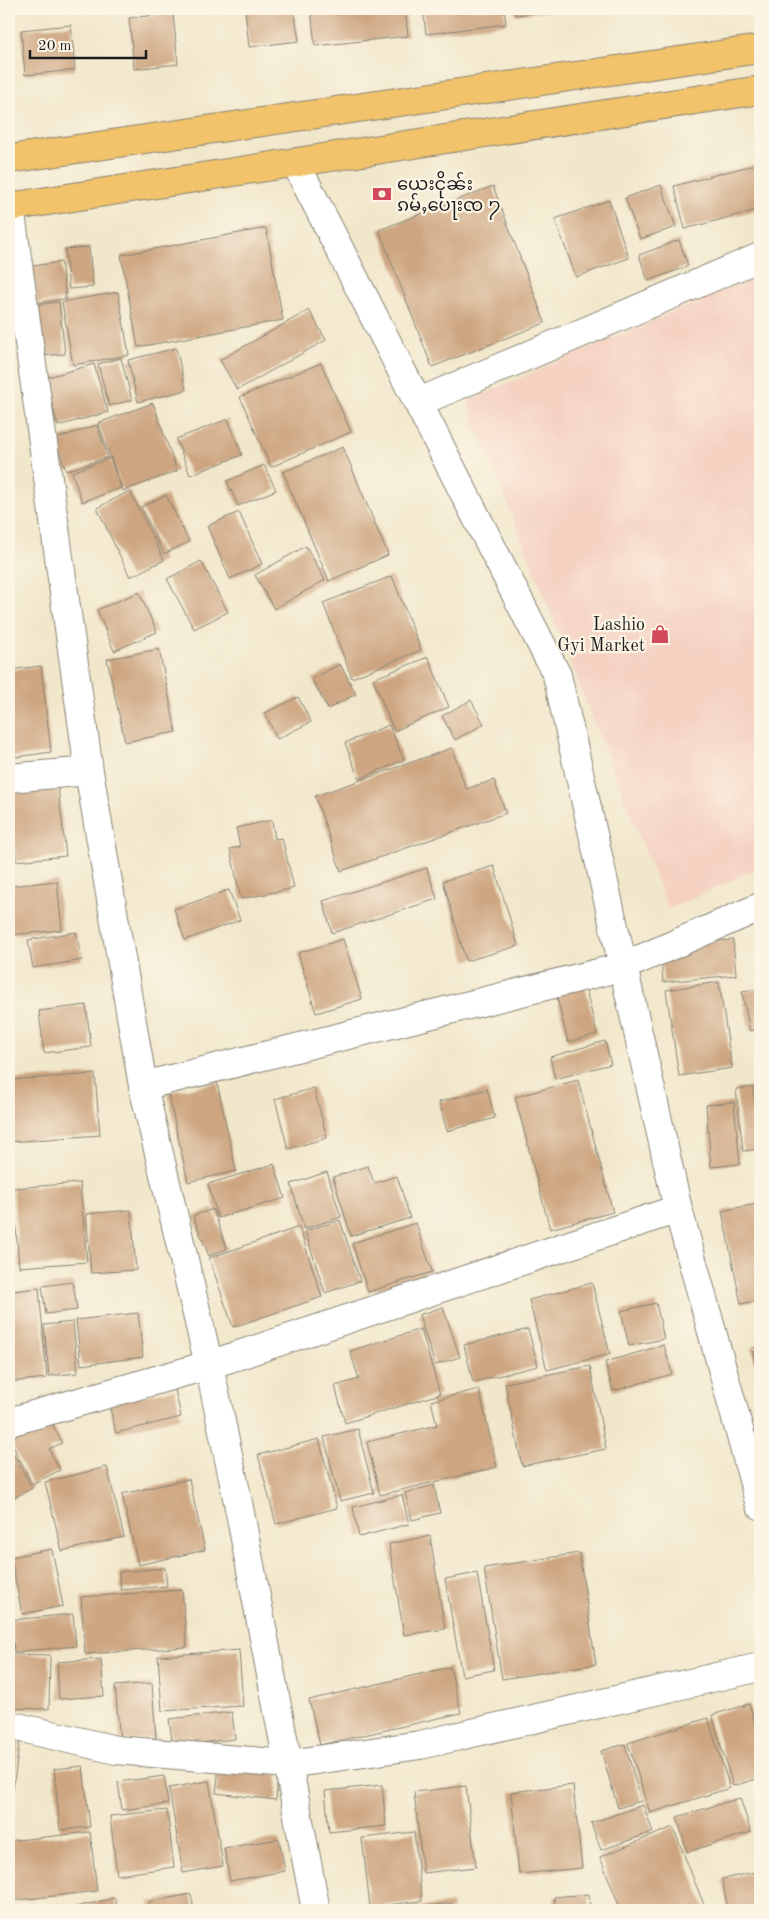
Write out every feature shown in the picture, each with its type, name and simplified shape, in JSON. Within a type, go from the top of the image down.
[{"type":"main road","points":[[9,159],[760,49]]},
{"type":"main road","points":[[9,207],[760,90]]},
{"type":"street","points":[[295,162],[557,675],[678,1208],[760,1505]]},
{"type":"street","points":[[9,207],[89,771],[144,1086],[209,1365],[237,1497],[316,1910]]},
{"type":"street","points":[[419,402],[760,257]]},
{"type":"street","points":[[9,778],[89,771]]},
{"type":"street","points":[[144,1086],[622,967],[760,907]]},
{"type":"street","points":[[9,1422],[209,1365],[678,1208]]},
{"type":"street","points":[[9,1725],[116,1750],[288,1764],[420,1745],[760,1667]]},
{"type":"shaded area","name":"Lashio Gyi Market","points":[[760,274],[760,868],[668,909],[467,401]]},
{"type":"building","points":[[245,9],[294,9],[299,41],[249,47]]},
{"type":"building","points":[[311,9],[405,9],[408,36],[315,46]]},
{"type":"building","points":[[423,9],[504,9],[506,24],[426,34]]},
{"type":"building","points":[[514,9],[563,9],[563,10],[515,15]]},
{"type":"building","points":[[596,9],[624,9],[624,10],[596,13]]},
{"type":"building","points":[[173,13],[178,64],[134,69],[129,18]]},
{"type":"building","points":[[71,25],[75,70],[25,75],[21,30]]},
{"type":"building","points":[[760,163],[760,209],[685,229],[674,186]]},
{"type":"building","points":[[661,185],[676,227],[640,239],[625,198]]},
{"type":"building","points":[[493,186],[545,323],[432,367],[379,230]]},
{"type":"building","points":[[609,200],[629,258],[576,277],[555,219]]},
{"type":"building","points":[[266,228],[283,320],[138,347],[121,255]]},
{"type":"building","points":[[679,240],[688,266],[648,281],[639,255]]},
{"type":"building","points":[[89,247],[93,287],[69,289],[65,249]]},
{"type":"building","points":[[61,262],[66,299],[37,303],[32,266]]},
{"type":"building","points":[[118,292],[129,355],[73,365],[62,302]]},
{"type":"building","points":[[59,302],[65,354],[40,356],[36,305]]},
{"type":"building","points":[[309,310],[326,340],[237,390],[220,360]]},
{"type":"building","points":[[176,348],[186,390],[138,402],[128,360]]},
{"type":"building","points":[[121,358],[132,400],[109,406],[98,364]]},
{"type":"building","points":[[321,363],[351,432],[271,467],[240,397]]},
{"type":"building","points":[[94,364],[108,412],[58,426],[45,378]]},
{"type":"building","points":[[153,403],[177,471],[123,491],[98,423]]},
{"type":"building","points":[[228,419],[242,455],[190,475],[176,439]]},
{"type":"building","points":[[97,425],[108,457],[66,471],[55,439]]},
{"type":"building","points":[[343,447],[388,555],[329,581],[283,472]]},
{"type":"building","points":[[110,458],[121,488],[82,502],[72,472]]},
{"type":"building","points":[[264,465],[276,490],[238,506],[227,481]]},
{"type":"building","points":[[130,491],[164,560],[130,577],[97,508]]},
{"type":"building","points":[[166,495],[189,542],[164,554],[141,507]]},
{"type":"building","points":[[239,512],[262,564],[230,579],[207,526]]},
{"type":"building","points":[[306,546],[325,580],[274,609],[255,575]]},
{"type":"building","points":[[201,561],[228,612],[194,629],[167,579]]},
{"type":"building","points":[[392,576],[421,650],[352,678],[323,603]]},
{"type":"building","points":[[139,592],[157,632],[114,651],[97,610]]},
{"type":"building","points":[[159,649],[176,732],[125,742],[107,659]]},
{"type":"building","points":[[428,657],[449,707],[394,731],[373,679]]},
{"type":"building","points":[[340,664],[356,694],[328,709],[312,679]]},
{"type":"building","points":[[41,666],[51,752],[9,758],[9,670]]},
{"type":"building","points":[[298,697],[311,722],[277,739],[265,713]]},
{"type":"building","points":[[471,700],[484,724],[455,740],[442,716]]},
{"type":"building","points":[[389,725],[404,760],[359,779],[345,743]]},
{"type":"building","points":[[452,748],[466,789],[494,780],[506,813],[341,871],[315,796]]},
{"type":"building","points":[[57,778],[66,856],[16,861],[9,790]]},
{"type":"building","points":[[272,820],[275,839],[282,838],[294,888],[241,899],[230,849],[240,847],[236,828]]},
{"type":"building","points":[[494,866],[518,946],[466,961],[443,881]]},
{"type":"building","points":[[427,868],[437,899],[332,933],[323,901]]},
{"type":"building","points":[[57,881],[62,930],[9,935],[9,886]]},
{"type":"building","points":[[229,890],[240,920],[185,940],[174,909]]},
{"type":"building","points":[[76,932],[82,960],[33,968],[28,940]]},
{"type":"building","points":[[343,939],[362,999],[316,1013],[298,953]]},
{"type":"building","points":[[733,940],[736,975],[663,982],[660,946]]},
{"type":"building","points":[[584,982],[597,1034],[568,1042],[555,990]]},
{"type":"building","points":[[719,982],[732,1068],[679,1076],[666,990]]},
{"type":"building","points":[[760,989],[760,1029],[750,1031],[742,992]]},
{"type":"building","points":[[86,1005],[91,1047],[44,1053],[39,1011]]},
{"type":"building","points":[[605,1041],[611,1064],[555,1079],[550,1057]]},
{"type":"building","points":[[95,1074],[100,1135],[9,1142],[9,1080]]},
{"type":"building","points":[[756,1076],[760,1076],[760,1095],[759,1095]]},
{"type":"building","points":[[578,1080],[613,1212],[550,1229],[515,1097]]},
{"type":"building","points":[[217,1082],[236,1171],[188,1182],[168,1093]]},
{"type":"building","points":[[753,1087],[760,1149],[743,1151],[736,1089]]},
{"type":"building","points":[[314,1088],[327,1138],[288,1149],[275,1099]]},
{"type":"building","points":[[487,1089],[495,1118],[447,1131],[439,1102]]},
{"type":"building","points":[[734,1102],[740,1164],[711,1167],[706,1105]]},
{"type":"building","points":[[274,1164],[285,1198],[218,1218],[208,1184]]},
{"type":"building","points":[[368,1166],[374,1183],[397,1176],[410,1218],[351,1236],[333,1177]]},
{"type":"building","points":[[327,1172],[341,1217],[304,1229],[291,1184]]},
{"type":"building","points":[[80,1183],[87,1262],[19,1267],[13,1188]]},
{"type":"building","points":[[760,1203],[760,1300],[741,1304],[722,1211]]},
{"type":"building","points":[[213,1209],[227,1249],[209,1256],[193,1216]]},
{"type":"building","points":[[131,1210],[136,1270],[91,1273],[86,1214]]},
{"type":"building","points":[[340,1220],[360,1281],[325,1293],[305,1231]]},
{"type":"building","points":[[416,1223],[432,1272],[368,1292],[352,1243]]},
{"type":"building","points":[[299,1227],[322,1297],[233,1327],[209,1258]]},
{"type":"building","points":[[73,1282],[77,1310],[46,1314],[42,1286]]},
{"type":"building","points":[[592,1283],[610,1354],[547,1370],[529,1300]]},
{"type":"building","points":[[39,1288],[47,1378],[9,1382],[9,1309],[15,1309],[13,1291]]},
{"type":"building","points":[[656,1303],[664,1339],[629,1346],[621,1311]]},
{"type":"building","points":[[443,1307],[460,1357],[435,1365],[419,1315]]},
{"type":"building","points":[[138,1313],[143,1357],[81,1365],[76,1320]]},
{"type":"building","points":[[73,1322],[78,1373],[49,1376],[44,1325]]},
{"type":"building","points":[[421,1329],[440,1394],[345,1423],[335,1386],[359,1379],[350,1351]]},
{"type":"building","points":[[528,1329],[538,1366],[473,1382],[464,1345]]},
{"type":"building","points":[[664,1345],[672,1374],[613,1391],[605,1362]]},
{"type":"building","points":[[760,1346],[760,1388],[759,1388],[752,1348]]},
{"type":"building","points":[[590,1366],[606,1449],[522,1466],[505,1383]]},
{"type":"building","points":[[175,1389],[181,1417],[116,1433],[109,1404]]},
{"type":"building","points":[[479,1389],[497,1467],[380,1495],[367,1442],[437,1425],[431,1401]]},
{"type":"building","points":[[49,1417],[62,1443],[49,1449],[60,1470],[32,1484],[9,1438]]},
{"type":"building","points":[[358,1429],[374,1493],[340,1501],[324,1437]]},
{"type":"building","points":[[319,1439],[337,1508],[276,1524],[258,1455]]},
{"type":"building","points":[[9,1446],[32,1488],[12,1499],[9,1493]]},
{"type":"building","points":[[107,1467],[124,1537],[62,1551],[45,1482]]},
{"type":"building","points":[[189,1479],[205,1550],[138,1565],[122,1494]]},
{"type":"building","points":[[434,1485],[440,1513],[412,1520],[405,1493]]},
{"type":"building","points":[[402,1495],[409,1524],[359,1537],[353,1507]]},
{"type":"building","points":[[430,1536],[445,1629],[404,1635],[389,1544]]},
{"type":"building","points":[[52,1549],[63,1606],[22,1614],[11,1557]]},
{"type":"building","points":[[579,1553],[596,1664],[502,1679],[484,1568]]},
{"type":"building","points":[[165,1568],[167,1586],[121,1590],[119,1572]]},
{"type":"building","points":[[477,1573],[494,1670],[462,1676],[445,1579]]},
{"type":"building","points":[[182,1590],[187,1647],[85,1654],[81,1597]]},
{"type":"building","points":[[73,1614],[76,1646],[14,1652],[11,1620]]},
{"type":"building","points":[[239,1650],[243,1706],[162,1711],[158,1656]]},
{"type":"building","points":[[9,1654],[50,1655],[49,1709],[9,1708]]},
{"type":"building","points":[[101,1659],[104,1696],[59,1699],[57,1662]]},
{"type":"building","points":[[450,1667],[461,1713],[320,1745],[309,1700]]},
{"type":"building","points":[[152,1683],[156,1738],[120,1740],[115,1686]]},
{"type":"building","points":[[749,1704],[760,1740],[760,1778],[733,1786],[712,1715]]},
{"type":"building","points":[[232,1712],[235,1739],[173,1746],[169,1719]]},
{"type":"building","points":[[708,1718],[730,1788],[650,1813],[628,1743]]},
{"type":"building","points":[[9,1737],[20,1739],[11,1804],[9,1804]]},
{"type":"building","points":[[625,1744],[641,1801],[618,1808],[601,1751]]},
{"type":"building","points":[[83,1766],[90,1827],[60,1830],[54,1769]]},
{"type":"building","points":[[219,1767],[278,1775],[276,1800],[216,1793]]},
{"type":"building","points":[[164,1776],[168,1804],[122,1810],[118,1782]]},
{"type":"building","points":[[209,1781],[223,1866],[183,1873],[169,1788]]},
{"type":"building","points":[[382,1785],[386,1826],[329,1832],[325,1791]]},
{"type":"building","points":[[573,1785],[582,1868],[519,1874],[511,1792]]},
{"type":"building","points":[[466,1786],[476,1867],[423,1873],[414,1792]]},
{"type":"building","points":[[740,1798],[751,1832],[687,1852],[677,1817]]},
{"type":"building","points":[[643,1805],[653,1832],[601,1850],[591,1823]]},
{"type":"building","points":[[167,1810],[174,1867],[117,1875],[110,1816]]},
{"type":"building","points":[[673,1827],[706,1910],[621,1910],[600,1857]]},
{"type":"building","points":[[90,1832],[97,1891],[10,1901],[9,1841]]},
{"type":"building","points":[[414,1832],[422,1901],[370,1907],[362,1838]]},
{"type":"building","points":[[279,1839],[285,1871],[230,1881],[224,1848]]},
{"type":"building","points":[[760,1871],[760,1910],[728,1910],[722,1879]]},
{"type":"building","points":[[191,1894],[194,1910],[151,1910],[149,1902]]},
{"type":"building","points":[[589,1894],[590,1910],[555,1910],[554,1897]]},
{"type":"building","points":[[115,1898],[118,1910],[76,1910],[75,1907]]},
{"type":"building","points":[[452,1903],[453,1910],[402,1910],[402,1909]]},
{"type":"place","name":"ယေးငိုၼ်း ၵမ်ႇပေႃးၸ ႒","points":[[382,194]]},
{"type":"place","name":"Lashio Gyi Market","points":[[660,634]]}]
